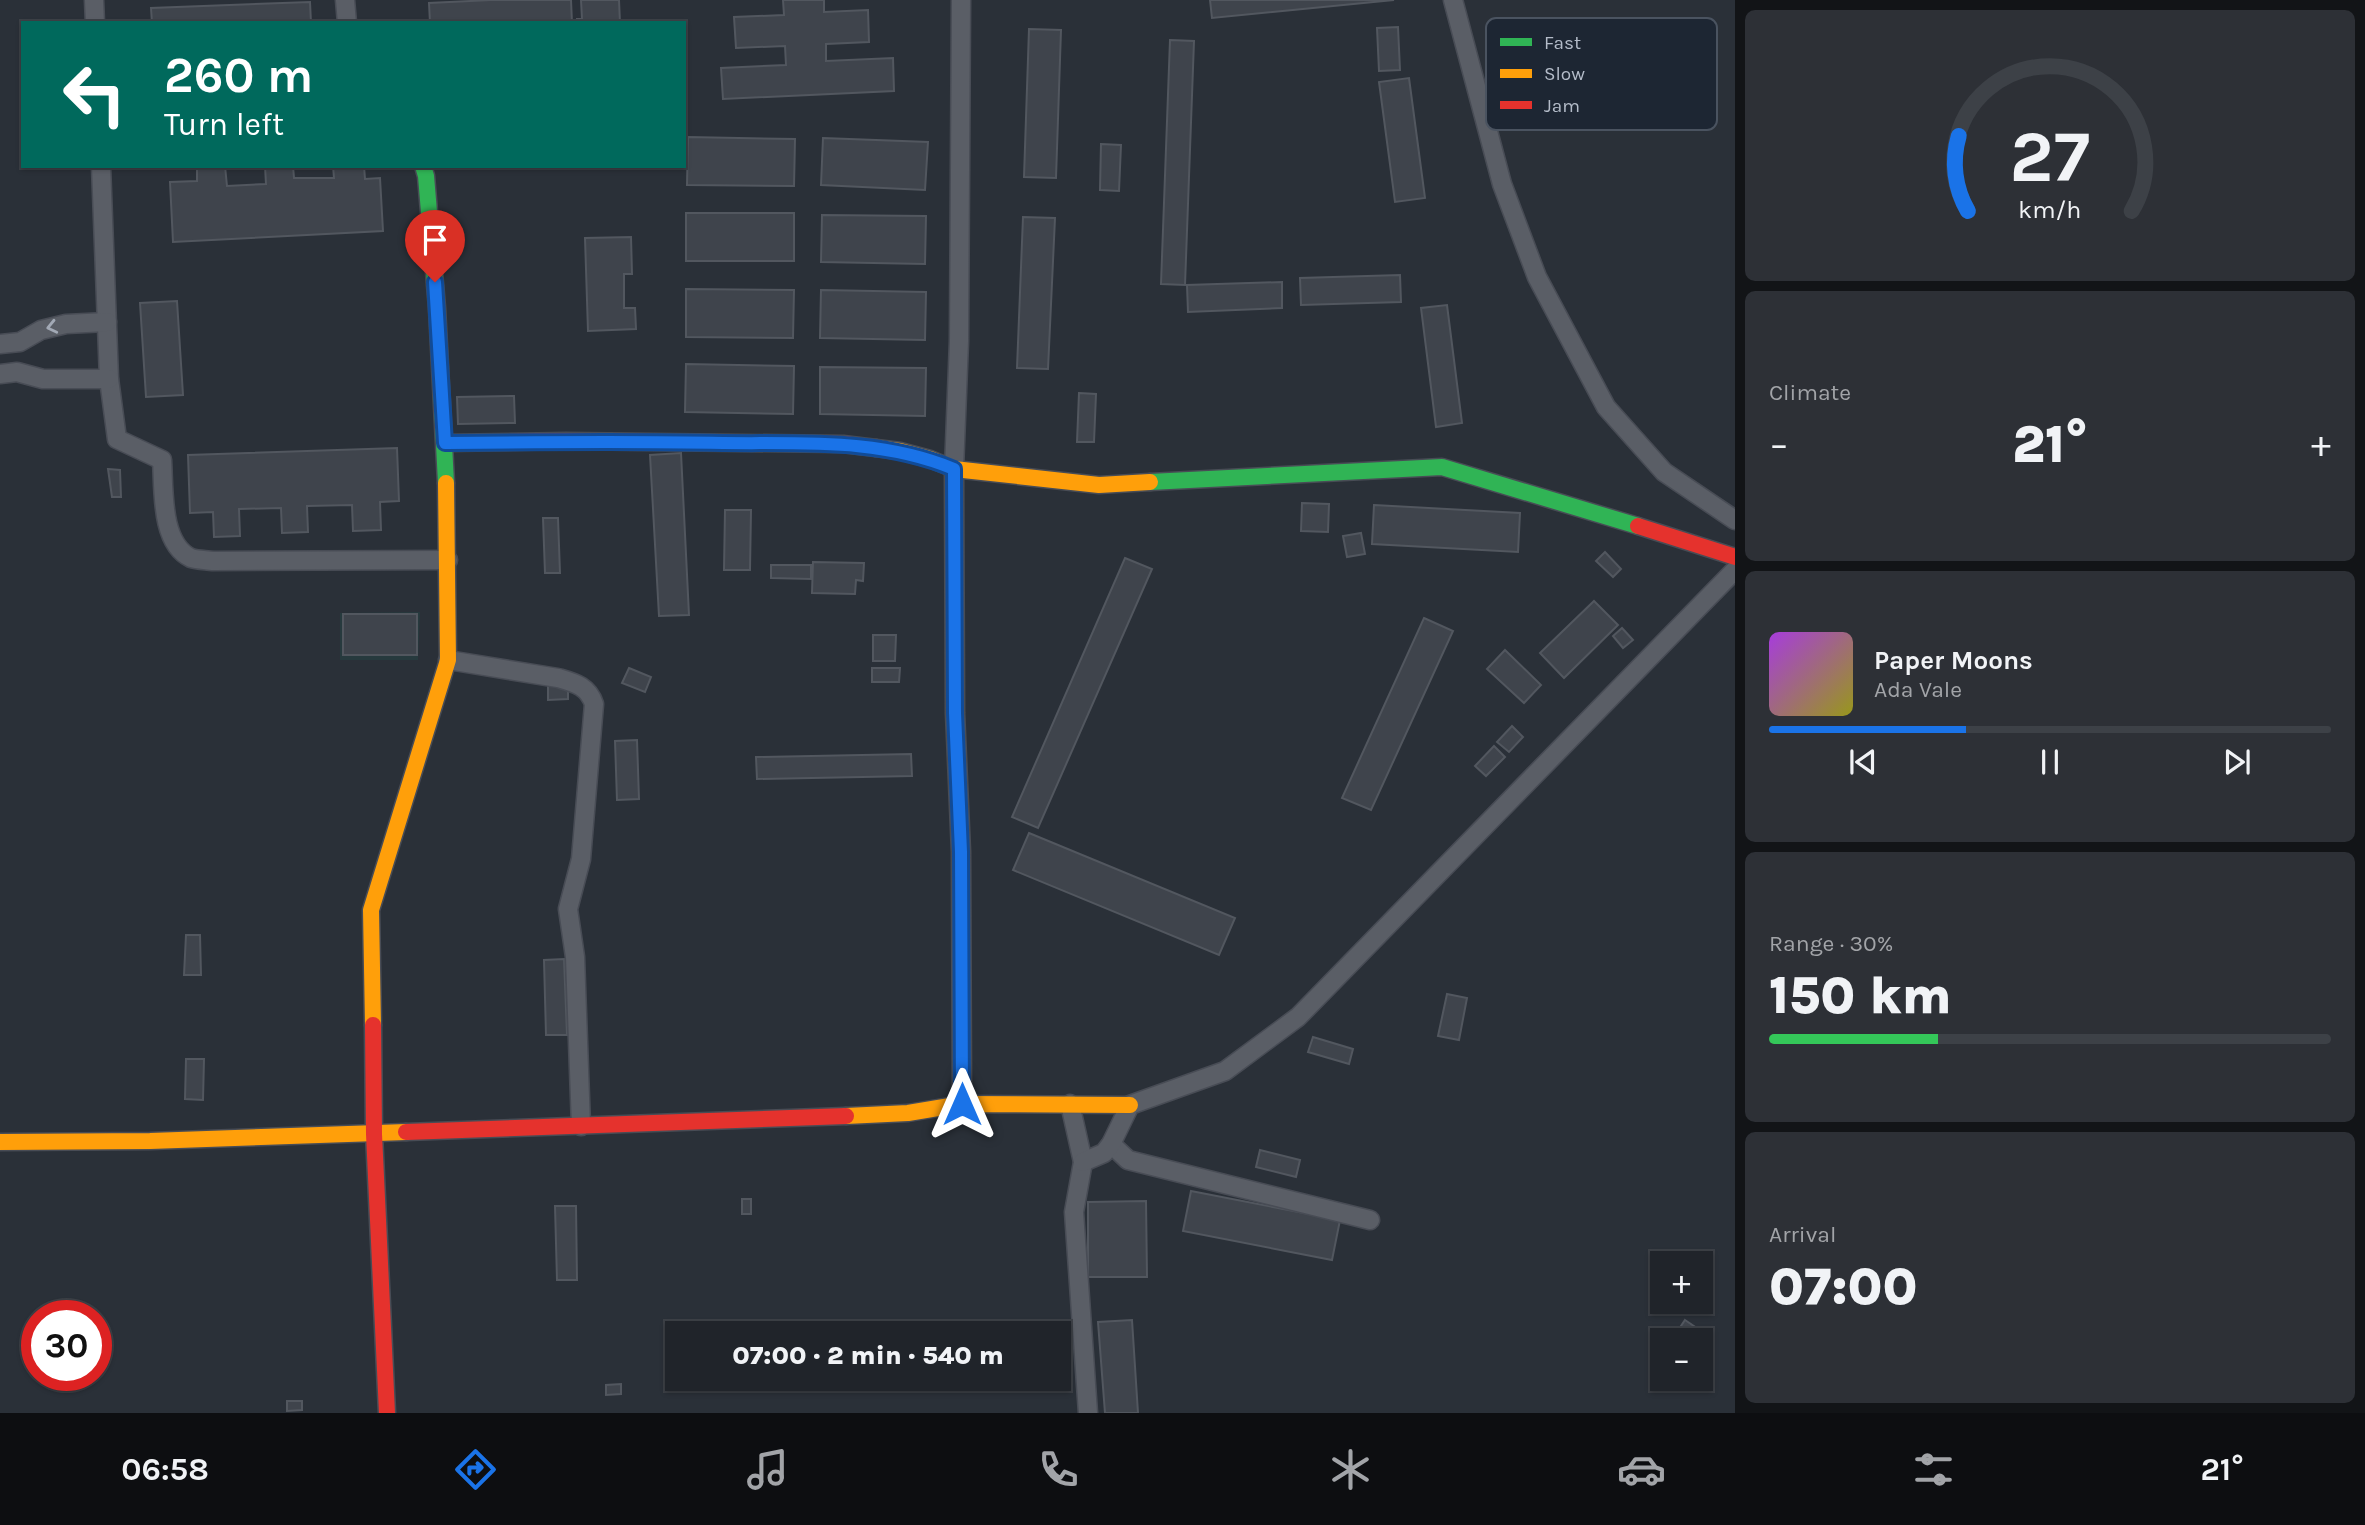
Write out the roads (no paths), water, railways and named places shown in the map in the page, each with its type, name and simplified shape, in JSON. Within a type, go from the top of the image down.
[{"type":"street","points":[[94,0],[95,21]]},
{"type":"street","points":[[345,0],[347,21]]},
{"type":"street","points":[[961,0],[959,341],[954,469],[955,713],[961,852],[962,1104]]},
{"type":"street","points":[[1453,0],[1486,122]]},
{"type":"street","points":[[1488,130],[1506,196],[1537,277],[1606,407],[1664,472],[1735,520]]},
{"type":"street","points":[[101,168],[109,379],[117,439],[162,460],[166,520],[181,551],[192,558],[213,561],[448,560]]},
{"type":"street","points":[[387,1413],[374,1134],[371,910],[448,660],[445,443],[438,308],[424,168]]},
{"type":"street","points":[[0,344],[20,342],[41,330],[66,324],[107,322]]},
{"type":"street","points":[[0,374],[17,372],[43,379],[109,379]]},
{"type":"street","points":[[445,443],[566,441],[843,444],[900,451],[954,469],[1099,485],[1442,467],[1735,557]]},
{"type":"street","points":[[0,1142],[150,1141],[581,1126],[908,1113],[962,1104],[1130,1105],[1226,1071],[1298,1017],[1735,570]]},
{"type":"street","points":[[448,660],[575,683],[590,694],[594,704],[581,859],[568,909],[575,957],[581,1126]]},
{"type":"street","points":[[1070,1104],[1083,1162],[1074,1212],[1088,1413]]},
{"type":"street","points":[[1083,1162],[1104,1153],[1130,1105]]},
{"type":"street","points":[[1111,1143],[1128,1160],[1370,1220]]}]
